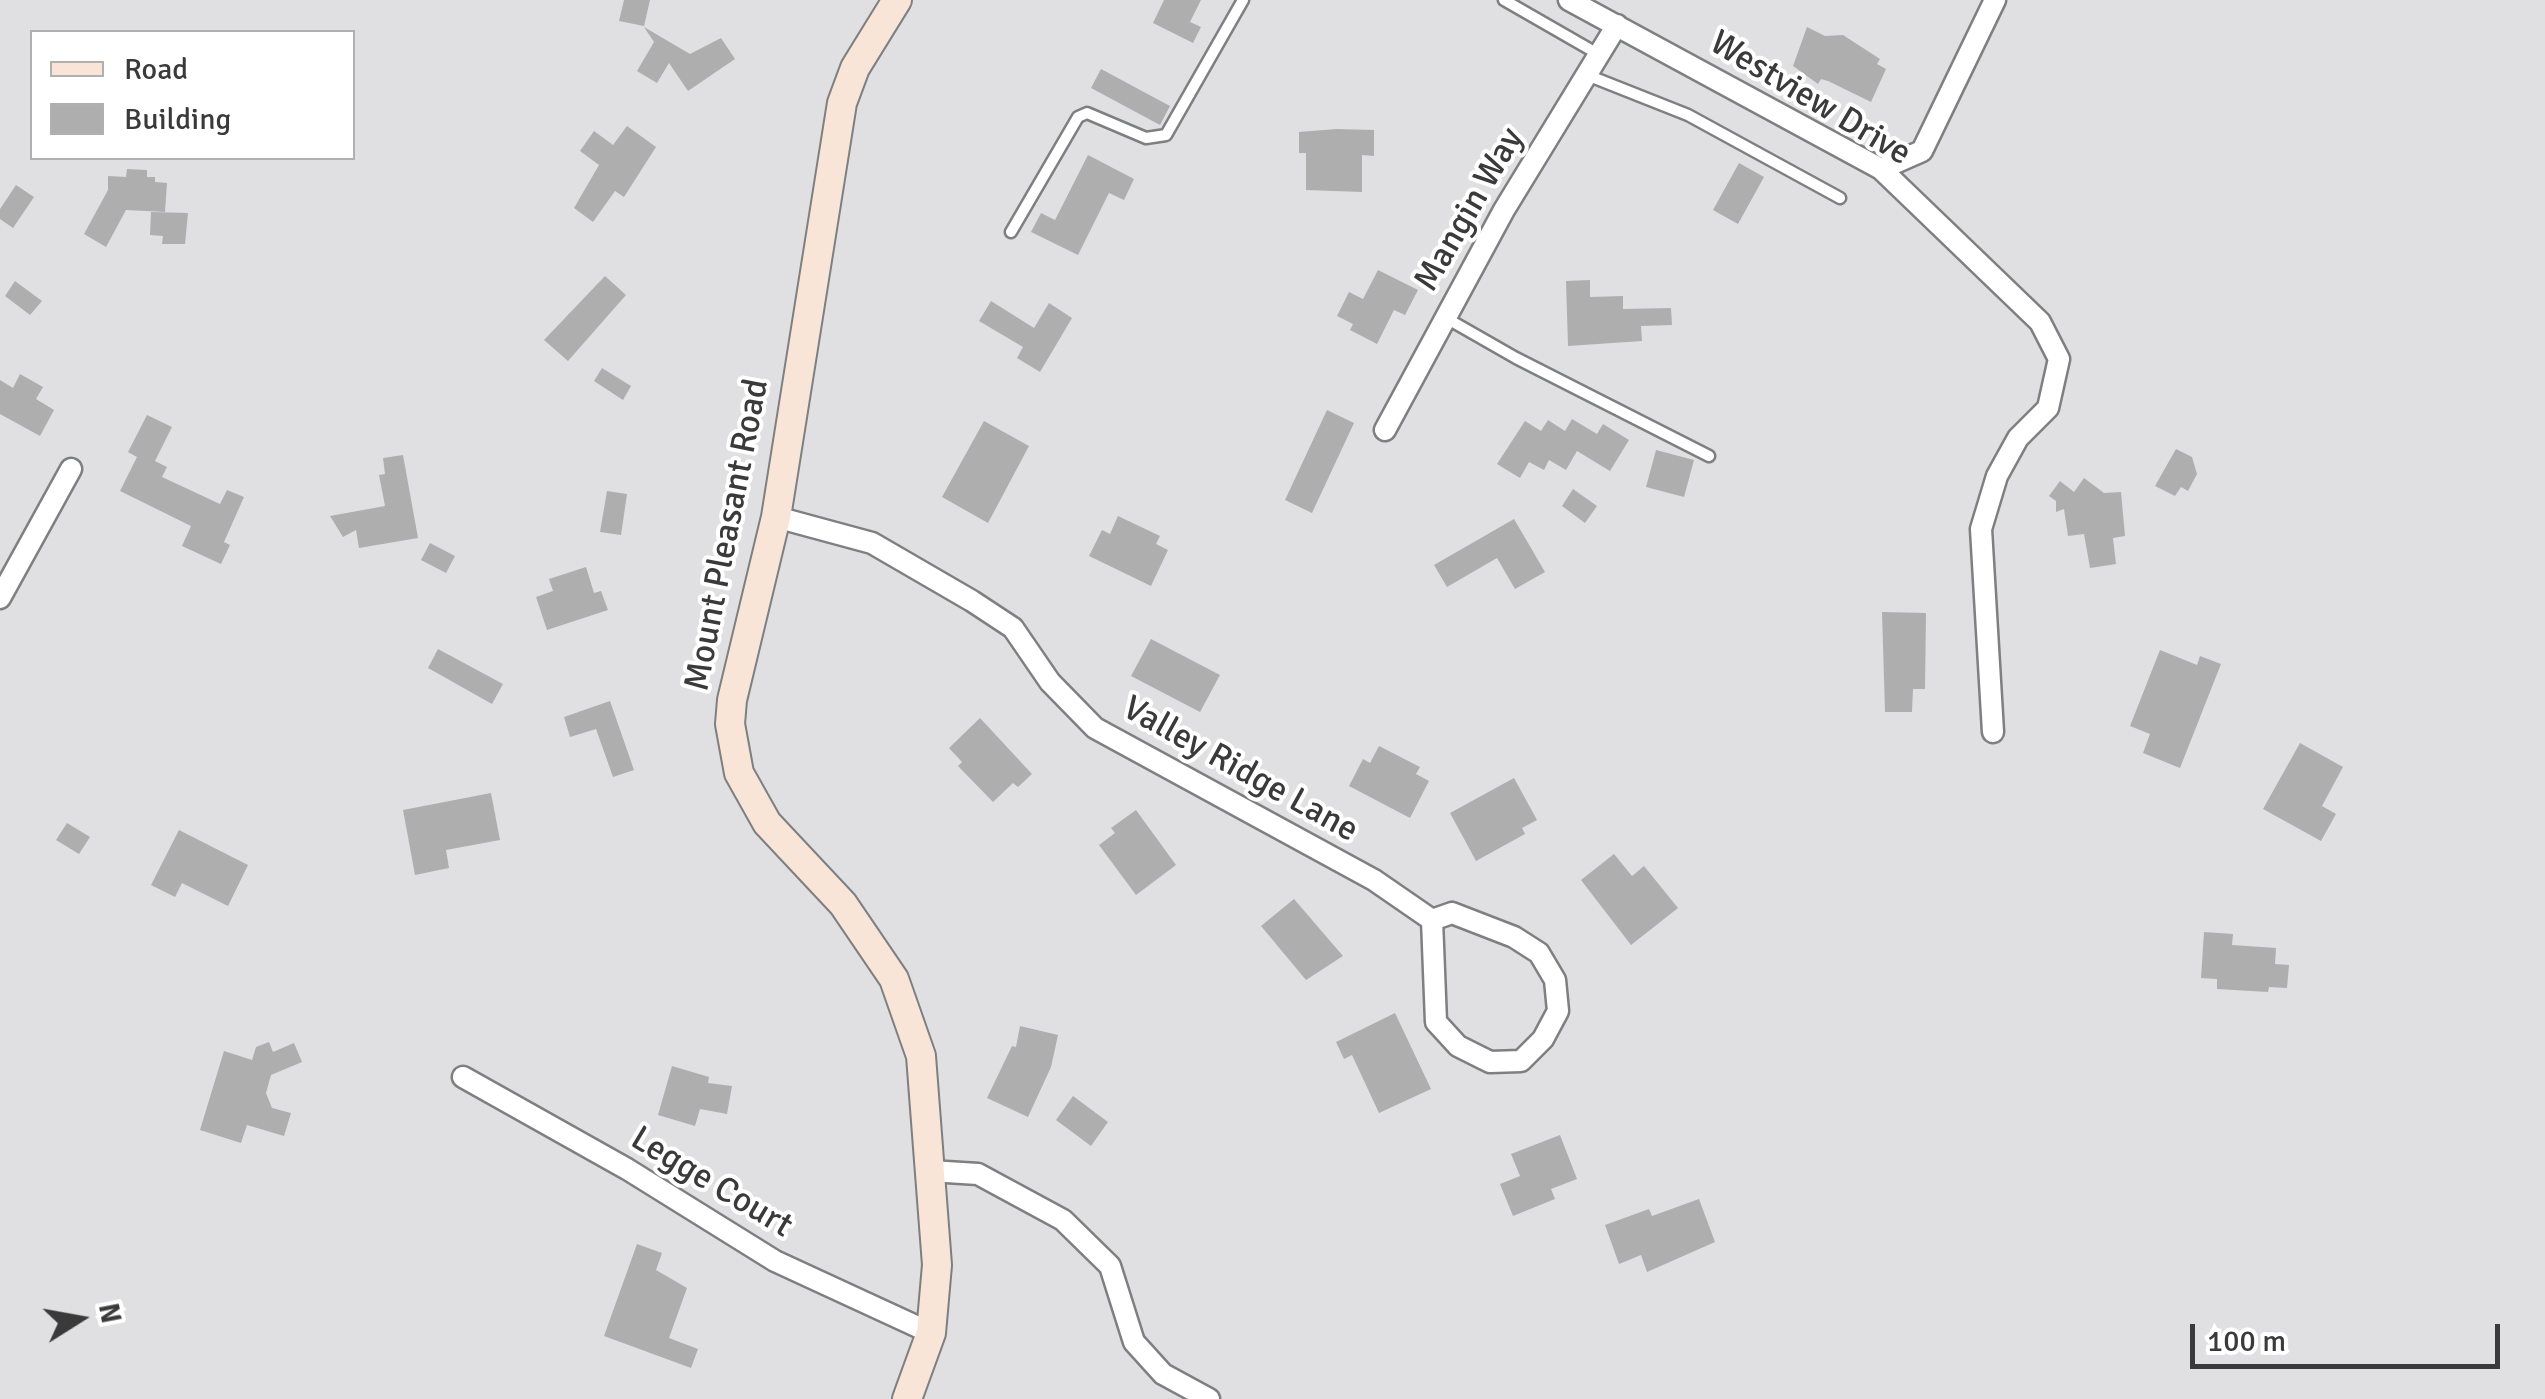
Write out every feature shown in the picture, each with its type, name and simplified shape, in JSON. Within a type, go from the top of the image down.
[{"type":"street","name":"Mount Pleasant Road","points":[[897,0],[855,68],[842,103],[776,517],[732,700],[730,724],[739,773],[767,823],[843,904],[894,979],[921,1056],[937,1264],[931,1333],[907,1399]]},
{"type":"street","name":"Westview Drive","points":[[1570,0],[1880,169],[2040,322],[2059,360],[2048,408],[2018,438],[1997,476],[1981,529],[1994,732]]},
{"type":"street","points":[[1880,169],[1922,151],[1995,0]]},
{"type":"street","name":"Mangin Way","points":[[1385,430],[1504,210],[1617,26]]},
{"type":"street","points":[[0,598],[71,469]]},
{"type":"street","name":"Valley Ridge Lane","points":[[776,517],[872,543],[972,601],[1013,628],[1050,682],[1095,728],[1374,880],[1432,920]]},
{"type":"street","points":[[1452,913],[1514,936],[1539,953],[1555,980],[1558,1011],[1543,1039],[1520,1062],[1490,1062],[1458,1046],[1436,1022],[1432,920],[1452,913]]},
{"type":"street","name":"Legge Court","points":[[463,1077],[628,1170],[775,1261],[931,1333]]},
{"type":"street","points":[[930,1171],[978,1174],[1064,1220],[1110,1266],[1119,1306],[1134,1342],[1163,1374],[1209,1399]]},
{"type":"lane","points":[[1011,232],[1078,117],[1086,113],[1146,138],[1166,134],[1243,0]]},
{"type":"lane","points":[[1504,0],[1599,55]]},
{"type":"lane","points":[[1587,75],[1688,115],[1840,198]]},
{"type":"lane","points":[[1446,318],[1709,456]]},
{"type":"building","points":[[624,0],[650,0],[644,26],[619,21]]},
{"type":"building","points":[[1164,0],[1201,0],[1190,22],[1201,27],[1193,43],[1153,23]]},
{"type":"building","points":[[644,27],[690,54],[721,38],[735,59],[688,91],[669,63],[657,83],[637,71],[654,42]]},
{"type":"building","points":[[1807,27],[1825,36],[1843,35],[1880,59],[1877,64],[1886,69],[1871,102],[1828,81],[1821,79],[1818,84],[1793,66]]},
{"type":"building","points":[[1101,69],[1170,106],[1160,125],[1091,88]]},
{"type":"building","points":[[627,126],[656,147],[624,197],[615,191],[593,222],[574,208],[599,165],[580,151],[594,131],[613,145]]},
{"type":"building","points":[[1374,130],[1374,156],[1362,155],[1362,192],[1306,190],[1306,153],[1299,153],[1299,132]]},
{"type":"building","points":[[1088,155],[1134,179],[1124,200],[1109,193],[1078,255],[1031,232],[1041,213],[1055,220]]},
{"type":"building","points":[[1739,163],[1764,177],[1738,224],[1713,210]]},
{"type":"building","points":[[127,169],[147,170],[147,177],[167,183],[165,212],[126,210],[106,247],[84,234],[108,190],[108,176],[126,177]]},
{"type":"building","points":[[16,185],[34,197],[13,228],[0,219],[0,209]]},
{"type":"building","points":[[151,212],[188,213],[185,244],[162,244],[163,236],[150,235]]},
{"type":"building","points":[[1378,270],[1418,290],[1405,315],[1394,310],[1377,344],[1350,330],[1353,324],[1337,316],[1349,292],[1363,299]]},
{"type":"building","points":[[605,276],[626,295],[568,361],[544,340]]},
{"type":"building","points":[[1590,280],[1590,297],[1623,296],[1623,309],[1671,308],[1672,325],[1641,326],[1642,341],[1568,346],[1566,281]]},
{"type":"building","points":[[15,281],[42,301],[30,315],[5,296]]},
{"type":"building","points":[[991,301],[1034,328],[1049,303],[1072,318],[1040,372],[1017,358],[1023,347],[979,321]]},
{"type":"building","points":[[602,368],[631,386],[623,400],[594,381]]},
{"type":"building","points":[[20,374],[43,387],[36,399],[54,410],[40,436],[0,414],[0,380],[13,388]]},
{"type":"building","points":[[1327,410],[1354,423],[1312,513],[1285,500]]},
{"type":"building","points":[[147,415],[172,427],[155,461],[167,467],[162,477],[220,504],[227,490],[244,497],[224,542],[230,545],[221,564],[182,546],[191,526],[120,491],[137,457],[128,452]]},
{"type":"building","points":[[1572,419],[1597,434],[1603,424],[1629,440],[1610,471],[1577,451],[1566,470],[1549,460],[1544,470],[1529,462],[1520,478],[1497,464],[1525,421],[1541,431],[1548,420],[1565,431]]},
{"type":"building","points":[[984,421],[1029,446],[988,523],[942,497]]},
{"type":"building","points":[[2176,449],[2192,457],[2197,474],[2188,491],[2181,487],[2175,496],[2155,486]]},
{"type":"building","points":[[1656,450],[1694,460],[1684,497],[1646,487]]},
{"type":"building","points":[[403,455],[418,538],[359,548],[356,530],[343,537],[330,516],[385,506],[379,475],[385,474],[383,458]]},
{"type":"building","points":[[2084,478],[2104,493],[2121,492],[2125,536],[2113,538],[2116,564],[2090,568],[2084,534],[2068,536],[2064,509],[2056,512],[2056,501],[2049,496],[2060,481],[2074,492]]},
{"type":"building","points":[[1573,489],[1597,506],[1585,523],[1562,506]]},
{"type":"building","points":[[607,491],[627,494],[621,535],[600,532]]},
{"type":"building","points":[[1118,516],[1160,536],[1156,544],[1168,550],[1151,586],[1089,556],[1102,530],[1110,534]]},
{"type":"building","points":[[1514,519],[1545,572],[1515,589],[1497,558],[1447,587],[1434,565]]},
{"type":"building","points":[[430,543],[455,556],[446,573],[421,560]]},
{"type":"building","points":[[586,567],[594,593],[601,591],[608,610],[547,630],[536,597],[553,591],[549,579]]},
{"type":"building","points":[[1882,612],[1926,613],[1925,689],[1913,689],[1912,712],[1885,712]]},
{"type":"building","points":[[1151,639],[1220,675],[1200,712],[1131,676]]},
{"type":"building","points":[[438,649],[503,684],[492,704],[428,668]]},
{"type":"building","points":[[2160,650],[2197,665],[2200,656],[2221,664],[2180,768],[2143,753],[2150,734],[2130,726]]},
{"type":"building","points":[[610,701],[634,770],[613,777],[596,729],[570,737],[564,717]]},
{"type":"building","points":[[980,718],[1032,774],[1018,787],[1013,783],[993,802],[958,766],[962,762],[949,748]]},
{"type":"building","points":[[2300,743],[2343,767],[2322,806],[2336,814],[2321,841],[2263,809]]},
{"type":"building","points":[[1379,746],[1420,767],[1416,774],[1429,781],[1410,818],[1349,786],[1363,759],[1370,763]]},
{"type":"building","points":[[1514,778],[1537,820],[1522,828],[1525,834],[1476,861],[1450,813]]},
{"type":"building","points":[[491,793],[500,840],[446,850],[449,868],[415,875],[403,810]]},
{"type":"building","points":[[1136,810],[1176,865],[1136,895],[1099,845],[1115,833],[1111,828]]},
{"type":"building","points":[[67,823],[90,837],[79,854],[56,840]]},
{"type":"building","points":[[179,830],[248,865],[228,906],[182,883],[175,897],[151,885]]},
{"type":"building","points":[[1614,854],[1632,876],[1644,866],[1678,908],[1631,945],[1581,880]]},
{"type":"building","points":[[1294,899],[1343,956],[1306,980],[1261,926]]},
{"type":"building","points":[[2204,932],[2233,934],[2232,945],[2276,948],[2275,964],[2289,965],[2287,988],[2269,987],[2268,992],[2217,989],[2217,979],[2201,978]]},
{"type":"building","points":[[1395,1013],[1431,1089],[1379,1113],[1352,1055],[1344,1059],[1336,1042]]},
{"type":"building","points":[[1020,1026],[1058,1035],[1051,1067],[1028,1117],[987,1098],[1012,1046],[1016,1047]]},
{"type":"building","points":[[269,1042],[273,1052],[294,1043],[302,1062],[271,1075],[266,1093],[272,1108],[291,1113],[284,1136],[247,1125],[241,1143],[200,1130],[224,1051],[252,1060],[256,1047]]},
{"type":"building","points":[[672,1066],[709,1077],[708,1083],[732,1086],[727,1114],[700,1109],[695,1126],[658,1115]]},
{"type":"building","points":[[1073,1096],[1108,1122],[1091,1146],[1056,1120]]},
{"type":"building","points":[[1560,1135],[1577,1179],[1551,1189],[1555,1199],[1513,1216],[1500,1184],[1520,1176],[1511,1154]]},
{"type":"building","points":[[1699,1199],[1715,1242],[1647,1272],[1641,1255],[1619,1264],[1605,1225],[1649,1209],[1652,1216]]},
{"type":"building","points":[[637,1244],[662,1253],[656,1270],[687,1288],[669,1338],[698,1349],[691,1368],[604,1336]]}]
